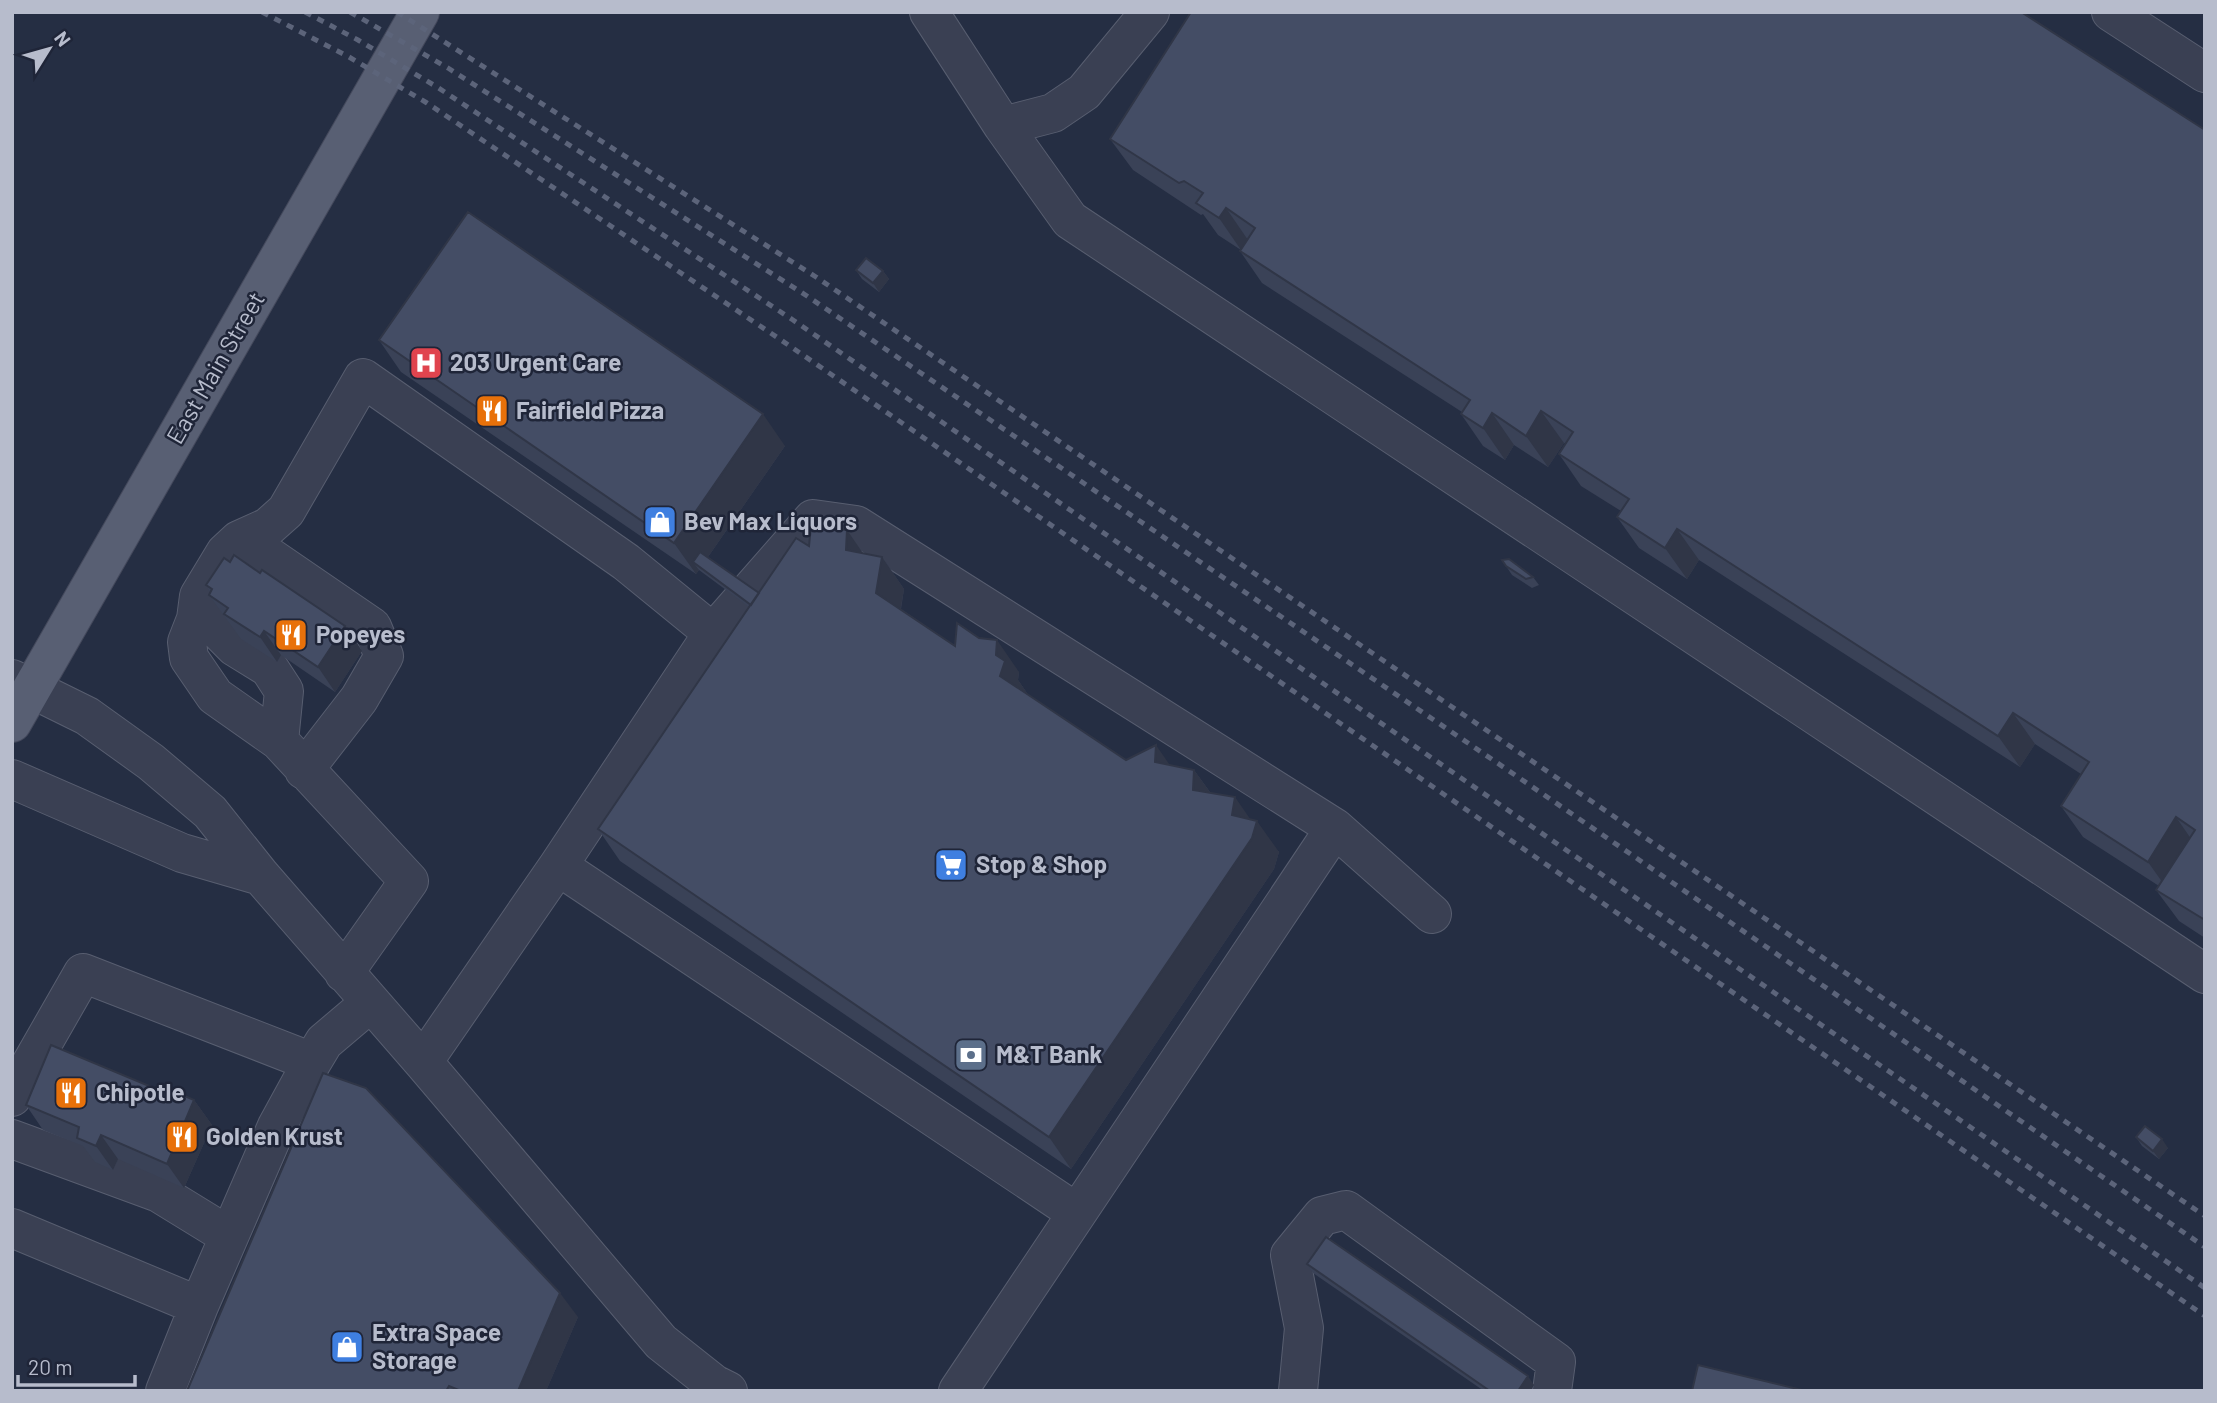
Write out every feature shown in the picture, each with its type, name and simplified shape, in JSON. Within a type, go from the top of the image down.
[{"type":"main road","name":"East Main Street","points":[[12,723],[23,684],[420,12]]},
{"type":"lane","points":[[929,12],[1003,127],[1070,220],[2205,974]]},
{"type":"lane","points":[[1003,127],[1053,113],[1084,92],[1150,12]]},
{"type":"lane","points":[[2111,12],[2205,73]]},
{"type":"lane","points":[[344,972],[409,881],[279,741],[215,696],[189,658],[187,642],[196,619],[199,596],[225,553],[239,540],[268,527],[286,511],[363,378],[626,562],[713,633]]},
{"type":"lane","points":[[423,1062],[713,633],[813,519],[856,525],[1335,828],[1432,914]]},
{"type":"lane","points":[[279,741],[284,691],[269,668],[234,647],[211,623],[211,596],[233,562],[264,553],[372,627],[384,656],[359,699],[304,770]]},
{"type":"lane","points":[[23,684],[87,716],[151,762],[210,811],[261,876],[661,1342],[708,1380],[728,1391]]},
{"type":"lane","points":[[12,779],[182,853],[261,876]]},
{"type":"lane","points":[[958,1391],[1335,828]]},
{"type":"lane","points":[[558,866],[1077,1213]]},
{"type":"lane","points":[[12,1097],[83,973],[312,1062]]},
{"type":"lane","points":[[165,1391],[277,1125],[324,1042],[370,1003]]},
{"type":"lane","points":[[12,1139],[159,1193],[229,1236]]},
{"type":"lane","points":[[1298,1391],[1304,1328],[1290,1255],[1322,1216],[1346,1210],[1556,1362],[1552,1391]]},
{"type":"lane","points":[[12,1228],[199,1306]]},
{"type":"building","points":[[1191,12],[2021,12],[2205,130],[2205,920],[2156,890],[2195,830],[2176,817],[2148,862],[2061,806],[2089,762],[2013,713],[1998,736],[1677,529],[1665,548],[1617,517],[1629,499],[1559,454],[1573,432],[1541,411],[1526,436],[1492,413],[1483,428],[1461,414],[1470,400],[1240,251],[1255,228],[1226,208],[1219,218],[1196,203],[1203,193],[1184,181],[1179,183],[1110,139]]},
{"type":"building","points":[[468,212],[763,414],[674,543],[379,340]]},
{"type":"building","points":[[866,258],[883,271],[873,283],[856,270]]},
{"type":"building","name":"Stop & Shop","points":[[811,526],[847,530],[846,550],[882,557],[876,593],[955,646],[957,623],[979,638],[997,640],[996,655],[1005,661],[1000,676],[1126,760],[1156,745],[1155,762],[1194,770],[1193,790],[1235,797],[1232,815],[1257,821],[1252,838],[1049,1137],[598,829],[796,538],[809,546]]},
{"type":"building","points":[[700,552],[759,593],[751,605],[693,562]]},
{"type":"building","name":"Popeyes","points":[[234,555],[260,573],[262,570],[345,626],[318,667],[264,631],[260,637],[224,614],[228,608],[209,595],[212,589],[206,585],[224,558],[230,562]]},
{"type":"building","points":[[1509,559],[1533,577],[1526,579],[1506,566],[1502,560]]},
{"type":"building","points":[[51,1045],[161,1091],[164,1087],[194,1100],[167,1164],[101,1135],[96,1146],[77,1138],[79,1127],[26,1105]]},
{"type":"building","points":[[323,1073],[366,1088],[560,1293],[518,1391],[461,1391],[449,1386],[446,1391],[187,1391]]},
{"type":"building","points":[[2145,1126],[2162,1139],[2153,1151],[2136,1137]]},
{"type":"building","points":[[1326,1237],[1528,1376],[1518,1391],[1490,1391],[1307,1264]]},
{"type":"building","points":[[1698,1365],[1806,1391],[1692,1391]]},
{"type":"railway","points":[[262,12],[349,57],[427,103],[781,340],[2205,1316]]},
{"type":"railway","points":[[305,12],[437,87],[793,320],[2205,1288]]},
{"type":"railway","points":[[350,12],[448,68],[807,296],[1496,762],[2205,1247]]},
{"type":"railway","points":[[397,12],[816,277],[2205,1216]]},
{"type":"place","name":"203 Urgent Care","points":[[426,363]]},
{"type":"place","name":"Fairfield Pizza","points":[[492,411]]},
{"type":"place","name":"Bev Max Liquors","points":[[660,522]]},
{"type":"place","name":"Popeyes","points":[[291,635]]},
{"type":"place","name":"Stop & Shop","points":[[951,865]]},
{"type":"place","name":"M&T Bank","points":[[971,1055]]},
{"type":"place","name":"Chipotle","points":[[71,1093]]},
{"type":"place","name":"Golden Krust","points":[[182,1137]]},
{"type":"place","name":"Extra Space Storage","points":[[347,1347]]}]
